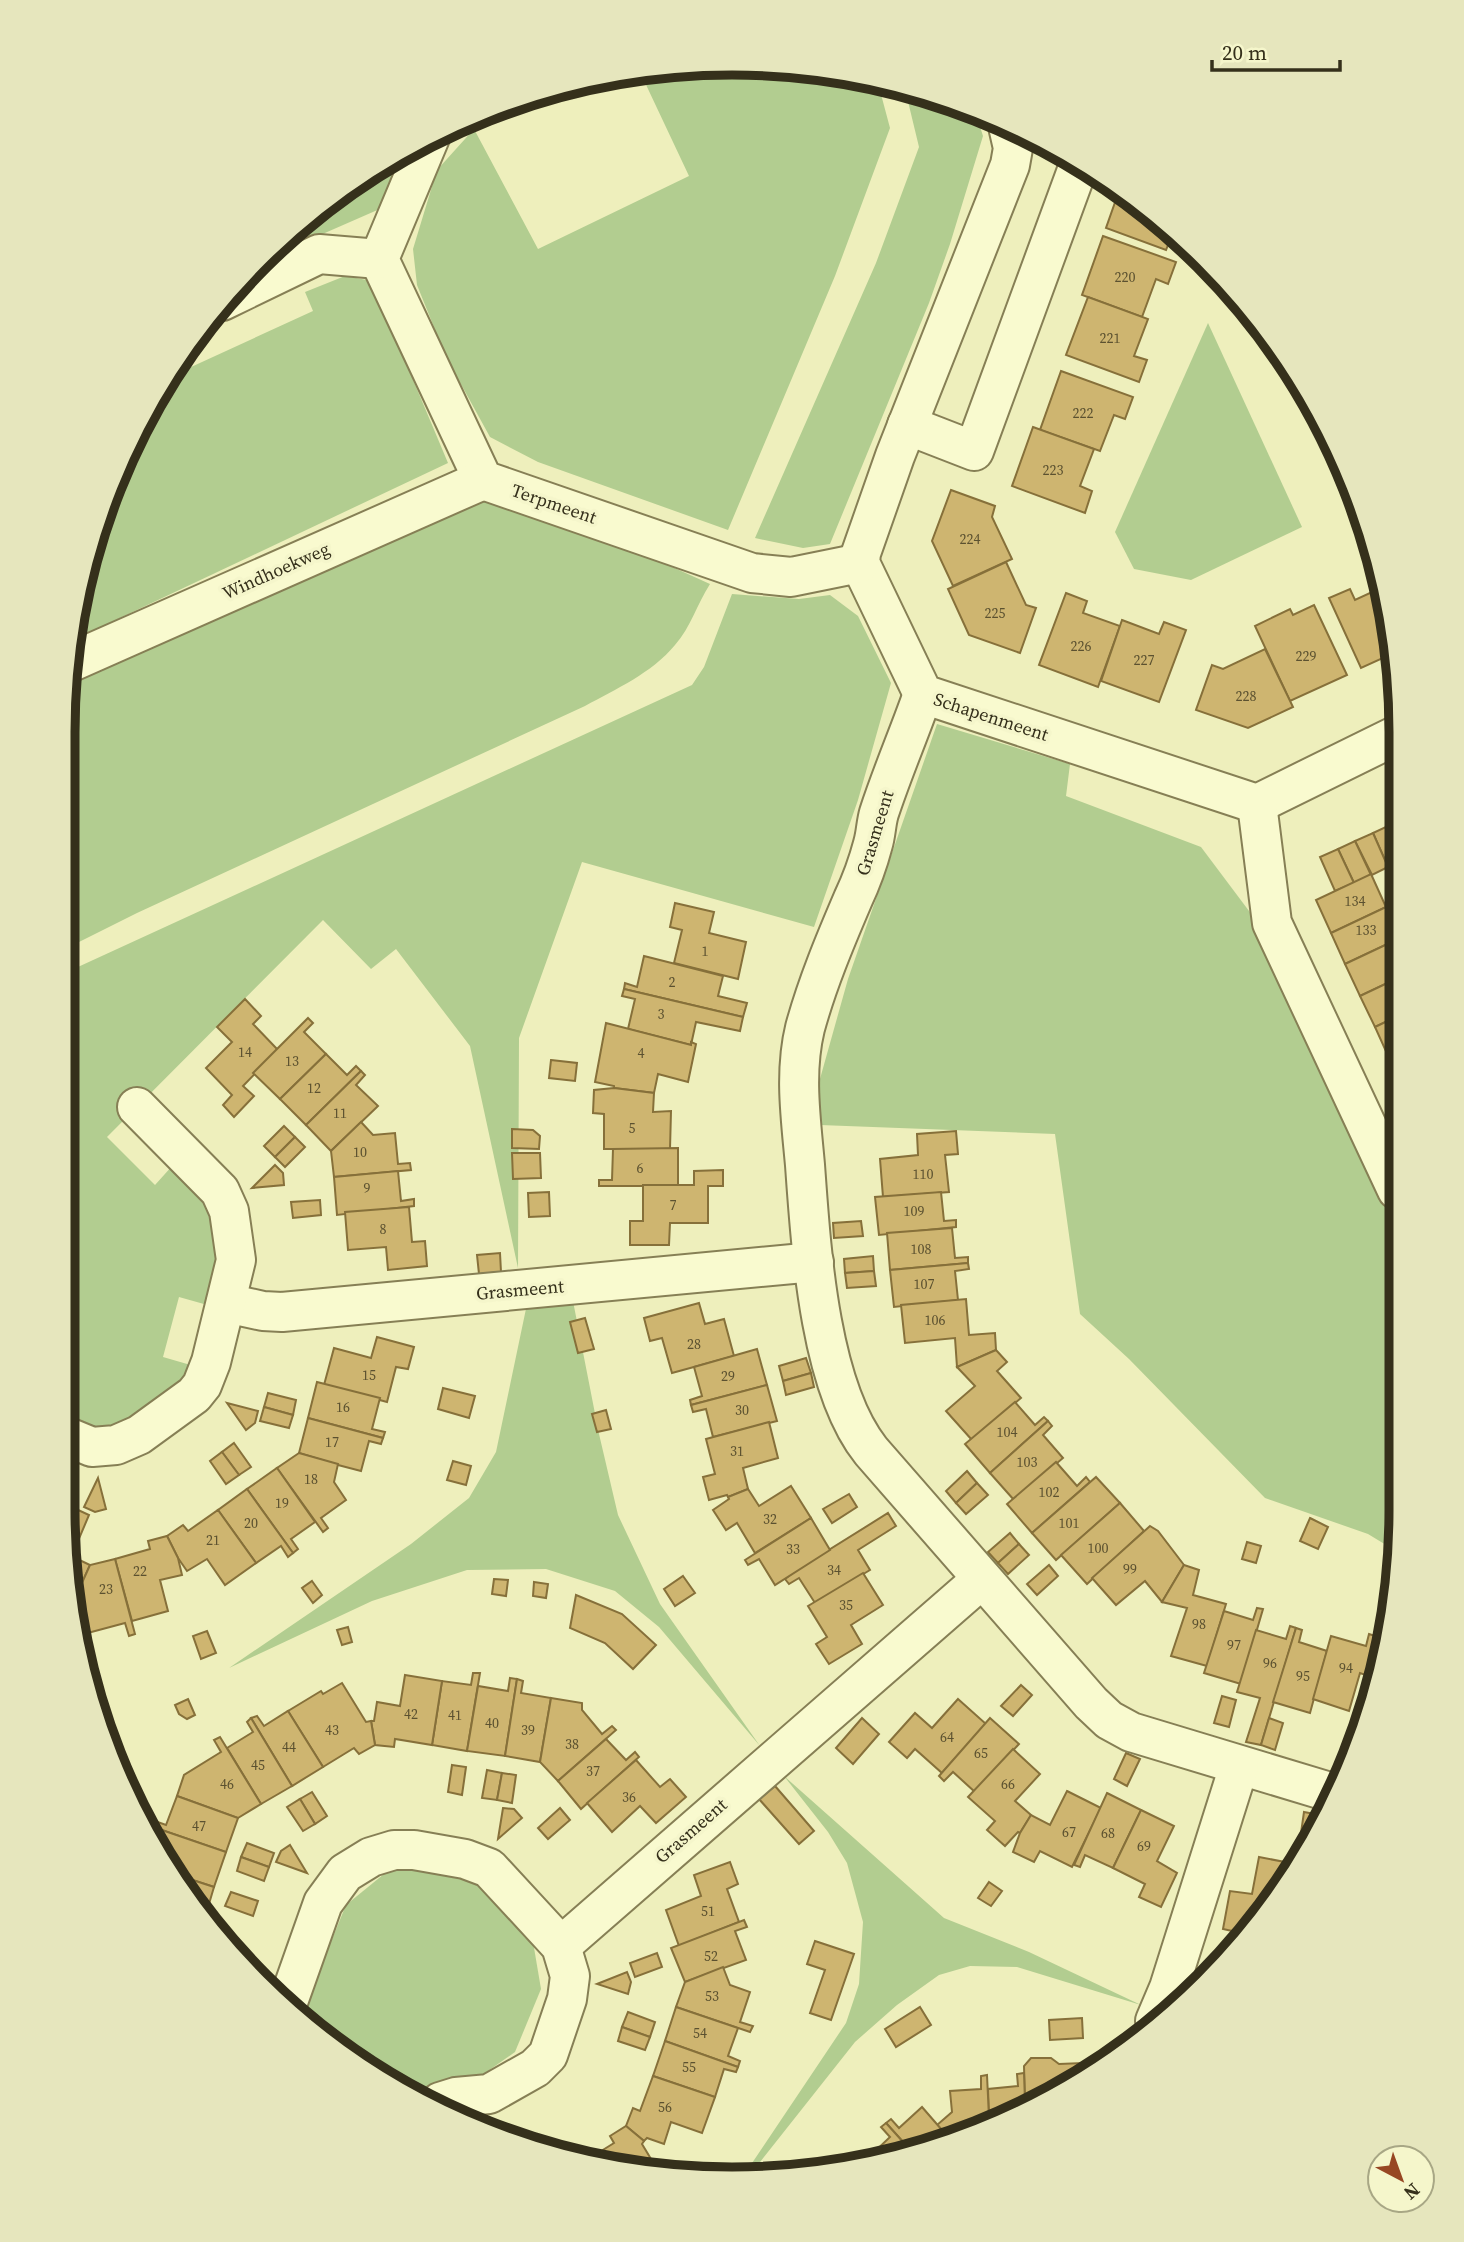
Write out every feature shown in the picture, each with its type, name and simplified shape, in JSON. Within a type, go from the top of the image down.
[{"type":"street","points":[[860,563],[866,533],[1010,165],[1013,148],[1011,138]]},
{"type":"street","points":[[424,153],[379,259],[483,480]]},
{"type":"street","points":[[907,425],[974,451],[1076,173]]},
{"type":"street","points":[[248,288],[320,254],[379,259]]},
{"type":"street","name":"Terpmeent","points":[[483,480],[752,573],[791,577],[860,563]]},
{"type":"street","name":"Windhoekweg","points":[[80,658],[483,480]]},
{"type":"street","name":"Schapenmeent","points":[[860,563],[923,694],[1257,804]]},
{"type":"street","name":"Grasmeent","points":[[923,694],[878,816],[874,843],[863,875],[824,972],[801,1050],[800,1097],[814,1262],[830,1356],[845,1406],[857,1432],[871,1451],[1109,1720],[1131,1732],[1325,1791]]},
{"type":"street","points":[[1389,739],[1257,804],[1272,923],[1389,1173]]},
{"type":"street","points":[[75,1440],[92,1447],[116,1446],[139,1434],[194,1395],[202,1385],[211,1362],[236,1260],[227,1205],[215,1185],[137,1107]]},
{"type":"street","name":"Grasmeent","points":[[226,1303],[282,1312],[814,1262]]},
{"type":"street","name":"Grasmeent","points":[[561,1946],[982,1578]]},
{"type":"street","points":[[1161,2007],[1239,1766]]},
{"type":"street","points":[[290,1995],[318,1913],[330,1891],[345,1873],[384,1852],[414,1850],[465,1859],[489,1868],[561,1946],[568,1963],[569,1986],[564,2013],[548,2055],[535,2068],[489,2094],[445,2100]]},
{"type":"green space","points":[[732,75],[775,77],[818,81],[881,93],[890,128],[835,276],[728,530],[538,462],[490,437],[446,357],[417,285],[413,249],[437,170],[474,129],[538,249],[689,176],[644,81]]},
{"type":"green space","points":[[908,100],[979,124],[983,136],[929,303],[830,544],[803,548],[755,538],[876,263],[919,147]]},
{"type":"green space","points":[[397,168],[382,208],[287,250],[332,211]]},
{"type":"green space","points":[[345,276],[367,280],[380,301],[448,463],[83,636],[98,562],[125,481],[163,404],[184,370],[313,311],[305,292]]},
{"type":"green space","points":[[1208,323],[1302,527],[1191,580],[1134,569],[1115,532]]},
{"type":"green space","points":[[477,479],[710,584],[675,645],[656,664],[621,687],[75,944],[75,732],[79,670]]},
{"type":"green space","points":[[732,594],[799,599],[830,595],[858,616],[891,683],[858,800],[814,927],[582,862],[519,1038],[518,1268],[470,1046],[396,949],[371,969],[323,920],[107,1137],[155,1185],[173,1165],[204,1200],[215,1236],[213,1294],[211,1306],[179,1297],[163,1357],[194,1366],[183,1385],[110,1432],[75,1422],[75,968],[692,685],[704,667]]},
{"type":"green space","points":[[937,724],[1070,764],[1066,796],[1201,847],[1252,915],[1379,1192],[1389,1205],[1387,1546],[1368,1534],[1265,1498],[1129,1359],[1080,1314],[1055,1134],[820,1125],[818,1086],[848,979]]},
{"type":"green space","points":[[572,1296],[618,1515],[660,1604],[760,1746],[659,1627],[615,1591],[546,1569],[467,1570],[372,1601],[229,1668],[411,1544],[469,1498],[496,1452],[527,1304]]},
{"type":"green space","points":[[784,1776],[944,1918],[1029,1952],[1141,2005],[1017,1967],[970,1966],[939,1975],[897,2005],[855,2042],[757,2166],[750,2166],[846,2023],[859,1984],[863,1922],[847,1863],[828,1832]]},
{"type":"green space","points":[[395,1865],[474,1875],[531,1930],[541,1989],[515,2052],[468,2085],[429,2092],[367,2056],[304,2008],[346,1905]]},
{"type":"building","points":[[1116,200],[1169,242],[1166,250],[1106,228]]},
{"type":"building","points":[[1103,236],[1176,262],[1168,284],[1156,279],[1142,317],[1082,295]]},
{"type":"building","points":[[1088,297],[1148,319],[1134,356],[1147,360],[1139,382],[1066,355]]},
{"type":"building","points":[[1061,371],[1133,397],[1125,419],[1114,415],[1100,451],[1040,430]]},
{"type":"building","points":[[1033,427],[1094,449],[1080,486],[1092,491],[1085,513],[1012,486]]},
{"type":"building","points":[[951,490],[995,506],[992,517],[1012,559],[953,586],[932,541]]},
{"type":"building","points":[[1006,562],[1026,605],[1036,608],[1020,653],[969,635],[948,589]]},
{"type":"building","points":[[1350,589],[1355,600],[1373,592],[1384,658],[1361,668],[1329,598]]},
{"type":"building","points":[[1066,593],[1087,601],[1083,613],[1120,626],[1098,687],[1039,665]]},
{"type":"building","points":[[1314,605],[1347,675],[1290,701],[1255,626],[1290,609],[1293,615]]},
{"type":"building","points":[[1122,620],[1159,634],[1164,622],[1186,630],[1159,702],[1101,681]]},
{"type":"building","points":[[1265,649],[1293,707],[1248,728],[1196,710],[1212,665],[1223,669]]},
{"type":"building","points":[[1389,825],[1389,867],[1388,867],[1373,833]]},
{"type":"building","points":[[1373,833],[1388,867],[1372,875],[1355,841]]},
{"type":"building","points":[[1355,841],[1371,875],[1354,883],[1338,849]]},
{"type":"building","points":[[1338,849],[1354,883],[1335,891],[1320,857]]},
{"type":"building","points":[[1371,874],[1386,907],[1331,933],[1316,900]]},
{"type":"building","points":[[675,903],[714,912],[709,933],[746,942],[738,979],[674,963],[682,930],[670,927]]},
{"type":"building","points":[[1386,907],[1389,914],[1389,943],[1345,964],[1331,933]]},
{"type":"building","points":[[1389,943],[1389,982],[1360,996],[1345,964]]},
{"type":"building","points":[[644,956],[723,976],[718,996],[747,1003],[743,1017],[624,989],[625,983],[637,987]]},
{"type":"building","points":[[1389,982],[1389,1020],[1375,1027],[1360,996]]},
{"type":"building","points":[[624,989],[743,1017],[740,1031],[696,1022],[691,1045],[628,1029],[635,999],[622,996]]},
{"type":"building","points":[[245,999],[261,1016],[253,1024],[278,1050],[243,1086],[254,1096],[234,1117],[223,1105],[232,1095],[206,1068],[232,1042],[217,1027]]},
{"type":"building","points":[[308,1018],[313,1023],[304,1032],[326,1054],[280,1099],[253,1073]]},
{"type":"building","points":[[1389,1020],[1389,1058],[1375,1027]]},
{"type":"building","points":[[606,1023],[691,1045],[691,1042],[696,1044],[688,1082],[658,1074],[654,1093],[614,1088],[595,1082]]},
{"type":"building","points":[[326,1054],[347,1075],[356,1066],[361,1071],[306,1125],[280,1099]]},
{"type":"building","points":[[551,1060],[577,1063],[575,1081],[549,1078]]},
{"type":"building","points":[[361,1071],[365,1075],[356,1085],[378,1106],[331,1151],[306,1125]]},
{"type":"building","points":[[614,1088],[654,1093],[653,1112],[671,1111],[670,1149],[604,1149],[604,1114],[593,1113],[594,1090]]},
{"type":"building","points":[[361,1122],[373,1135],[395,1133],[398,1164],[410,1163],[411,1170],[334,1177],[331,1151]]},
{"type":"building","points":[[284,1126],[295,1137],[275,1157],[264,1146]]},
{"type":"building","points":[[512,1129],[533,1130],[540,1136],[539,1149],[512,1148]]},
{"type":"building","points":[[956,1131],[958,1154],[945,1155],[949,1192],[883,1197],[880,1159],[918,1155],[917,1134]]},
{"type":"building","points":[[295,1137],[305,1147],[285,1167],[275,1157]]},
{"type":"building","points":[[678,1148],[678,1186],[599,1186],[599,1180],[612,1180],[613,1149]]},
{"type":"building","points":[[512,1153],[540,1153],[541,1178],[513,1179]]},
{"type":"building","points":[[275,1165],[283,1173],[284,1185],[252,1188]]},
{"type":"building","points":[[723,1170],[723,1186],[708,1186],[708,1223],[670,1223],[669,1245],[630,1245],[630,1221],[643,1221],[643,1185],[694,1185],[694,1171]]},
{"type":"building","points":[[398,1171],[401,1201],[414,1199],[414,1206],[337,1215],[334,1177]]},
{"type":"building","points":[[549,1192],[550,1216],[529,1217],[528,1193]]},
{"type":"building","points":[[941,1192],[944,1221],[956,1220],[956,1227],[879,1235],[875,1197]]},
{"type":"building","points":[[320,1200],[321,1215],[293,1218],[291,1202]]},
{"type":"building","points":[[409,1207],[412,1242],[425,1241],[427,1266],[388,1270],[386,1247],[348,1250],[345,1212]]},
{"type":"building","points":[[861,1221],[863,1236],[834,1238],[833,1223]]},
{"type":"building","points":[[952,1228],[955,1258],[968,1257],[968,1263],[890,1270],[887,1233]]},
{"type":"building","points":[[500,1253],[501,1272],[479,1274],[477,1255]]},
{"type":"building","points":[[873,1256],[874,1271],[845,1273],[844,1259]]},
{"type":"building","points":[[968,1263],[969,1269],[955,1271],[958,1300],[894,1307],[890,1270]]},
{"type":"building","points":[[874,1271],[876,1286],[847,1288],[845,1273]]},
{"type":"building","points":[[966,1299],[969,1335],[995,1333],[996,1350],[957,1367],[955,1338],[905,1343],[901,1305]]},
{"type":"building","points":[[699,1303],[705,1324],[724,1319],[734,1356],[672,1373],[662,1338],[650,1341],[644,1318]]},
{"type":"building","points":[[585,1318],[594,1349],[578,1353],[570,1322]]},
{"type":"building","points":[[377,1337],[414,1347],[408,1369],[396,1367],[387,1402],[324,1385],[334,1348],[371,1358]]},
{"type":"building","points":[[757,1349],[767,1385],[691,1405],[690,1400],[702,1396],[694,1367]]},
{"type":"building","points":[[996,1350],[1007,1362],[997,1371],[1021,1398],[972,1440],[946,1411],[975,1386],[957,1367]]},
{"type":"building","points":[[806,1358],[811,1373],[783,1381],[779,1366]]},
{"type":"building","points":[[811,1373],[814,1387],[786,1395],[783,1381]]},
{"type":"building","points":[[317,1382],[380,1398],[372,1429],[385,1432],[383,1438],[308,1418]]},
{"type":"building","points":[[767,1385],[777,1421],[713,1437],[706,1409],[693,1412],[691,1405]]},
{"type":"building","points":[[443,1388],[475,1396],[469,1418],[438,1409]]},
{"type":"building","points":[[268,1393],[296,1400],[293,1415],[264,1407]]},
{"type":"building","points":[[1015,1402],[1035,1425],[1044,1417],[1048,1421],[990,1473],[965,1444]]},
{"type":"building","points":[[227,1403],[258,1411],[255,1423],[246,1430]]},
{"type":"building","points":[[264,1407],[293,1415],[289,1428],[260,1421]]},
{"type":"building","points":[[606,1410],[611,1429],[597,1432],[592,1414]]},
{"type":"building","points":[[308,1418],[383,1438],[381,1444],[369,1441],[361,1471],[338,1465],[299,1453]]},
{"type":"building","points":[[1048,1421],[1052,1426],[1043,1435],[1063,1458],[1014,1500],[990,1473]]},
{"type":"building","points":[[769,1422],[778,1458],[743,1468],[748,1489],[728,1497],[727,1495],[709,1500],[703,1477],[715,1474],[706,1439]]},
{"type":"building","points":[[234,1443],[251,1467],[239,1475],[222,1452]]},
{"type":"building","points":[[222,1452],[239,1475],[226,1484],[210,1461]]},
{"type":"building","points":[[299,1453],[338,1464],[334,1482],[346,1500],[321,1518],[328,1528],[323,1532],[277,1468]]},
{"type":"building","points":[[453,1461],[471,1466],[466,1485],[447,1480]]},
{"type":"building","points":[[1056,1462],[1077,1486],[1086,1477],[1090,1482],[1032,1533],[1007,1504]]},
{"type":"building","points":[[277,1468],[315,1522],[291,1539],[298,1549],[293,1553],[247,1489]]},
{"type":"building","points":[[967,1471],[977,1483],[956,1503],[946,1491]]},
{"type":"building","points":[[1096,1477],[1120,1503],[1056,1560],[1032,1533]]},
{"type":"building","points":[[98,1478],[106,1509],[95,1512],[84,1507]]},
{"type":"building","points":[[977,1483],[988,1495],[966,1514],[956,1503]]},
{"type":"building","points":[[791,1486],[811,1518],[755,1553],[737,1523],[726,1530],[713,1510],[729,1499],[728,1497],[748,1489],[759,1506]]},
{"type":"building","points":[[247,1489],[293,1553],[288,1557],[281,1546],[256,1563],[218,1510]]},
{"type":"building","points":[[849,1494],[857,1507],[832,1523],[823,1509]]},
{"type":"building","points":[[1120,1503],[1144,1531],[1087,1584],[1061,1555]]},
{"type":"building","points":[[76,1509],[89,1515],[78,1541],[76,1540]]},
{"type":"building","points":[[218,1510],[256,1563],[225,1585],[207,1559],[187,1571],[167,1536],[183,1525],[188,1531]]},
{"type":"building","points":[[888,1513],[896,1526],[858,1550],[870,1570],[815,1603],[799,1578],[789,1584],[785,1579],[795,1571]]},
{"type":"building","points":[[811,1518],[830,1550],[775,1585],[759,1559],[748,1565],[745,1560]]},
{"type":"building","points":[[1310,1518],[1328,1527],[1318,1549],[1300,1541]]},
{"type":"building","points":[[1150,1526],[1158,1531],[1184,1565],[1162,1602],[1145,1581],[1116,1605],[1092,1578]]},
{"type":"building","points":[[1010,1533],[1019,1544],[998,1563],[988,1552]]},
{"type":"building","points":[[167,1536],[178,1558],[182,1575],[160,1580],[168,1611],[132,1621],[115,1559],[150,1549],[148,1541]]},
{"type":"building","points":[[1247,1542],[1261,1546],[1256,1563],[1242,1559]]},
{"type":"building","points":[[1019,1544],[1029,1555],[1008,1574],[998,1563]]},
{"type":"building","points":[[78,1559],[90,1565],[80,1587]]},
{"type":"building","points":[[115,1559],[135,1634],[129,1636],[125,1623],[87,1633],[80,1587],[90,1565]]},
{"type":"building","points":[[1049,1565],[1058,1576],[1037,1595],[1027,1584]]},
{"type":"building","points":[[1184,1565],[1199,1570],[1193,1595],[1226,1604],[1207,1666],[1171,1656],[1187,1608],[1162,1602]]},
{"type":"building","points":[[863,1573],[883,1605],[851,1625],[862,1644],[829,1664],[816,1644],[827,1637],[808,1606]]},
{"type":"building","points":[[683,1576],[695,1593],[675,1606],[664,1589]]},
{"type":"building","points":[[494,1579],[508,1580],[506,1596],[492,1594]]},
{"type":"building","points":[[312,1581],[322,1595],[313,1603],[302,1588]]},
{"type":"building","points":[[534,1582],[548,1584],[546,1598],[533,1596]]},
{"type":"building","points":[[576,1595],[622,1614],[656,1645],[633,1669],[605,1643],[570,1628]]},
{"type":"building","points":[[1257,1608],[1263,1609],[1241,1684],[1204,1673],[1224,1611],[1253,1620]]},
{"type":"building","points":[[1290,1626],[1296,1628],[1261,1745],[1246,1742],[1260,1698],[1237,1692],[1256,1630],[1286,1639]]},
{"type":"building","points":[[348,1627],[352,1642],[342,1645],[337,1630]]},
{"type":"building","points":[[1296,1628],[1302,1630],[1299,1642],[1327,1651],[1310,1713],[1273,1702]]},
{"type":"building","points":[[207,1631],[216,1653],[201,1659],[193,1636]]},
{"type":"building","points":[[1369,1634],[1376,1636],[1367,1676],[1360,1673],[1349,1711],[1313,1699],[1331,1636],[1366,1646]]},
{"type":"building","points":[[473,1673],[480,1673],[467,1751],[432,1745],[442,1681],[471,1685]]},
{"type":"building","points":[[405,1675],[442,1681],[432,1745],[395,1739],[394,1747],[375,1745],[371,1721],[374,1721],[377,1702],[400,1706]]},
{"type":"building","points":[[510,1678],[517,1679],[505,1756],[467,1751],[478,1686],[508,1691]]},
{"type":"building","points":[[517,1679],[523,1681],[521,1693],[551,1698],[540,1762],[505,1756]]},
{"type":"building","points":[[342,1683],[366,1722],[371,1721],[375,1745],[359,1754],[354,1748],[323,1767],[288,1711],[321,1691],[323,1694]]},
{"type":"building","points":[[1021,1685],[1032,1695],[1013,1716],[1001,1706]]},
{"type":"building","points":[[1222,1696],[1236,1700],[1229,1727],[1214,1723]]},
{"type":"building","points":[[551,1698],[582,1703],[582,1710],[602,1734],[612,1726],[616,1730],[558,1781],[540,1762]]},
{"type":"building","points":[[188,1699],[195,1715],[187,1719],[179,1714],[175,1705]]},
{"type":"building","points":[[958,1699],[986,1724],[942,1773],[915,1749],[907,1758],[889,1742],[915,1713],[932,1728]]},
{"type":"building","points":[[288,1711],[323,1767],[292,1786],[251,1718],[257,1716],[264,1726]]},
{"type":"building","points":[[251,1718],[292,1786],[261,1804],[227,1748],[253,1732],[247,1722]]},
{"type":"building","points":[[862,1718],[879,1734],[853,1764],[836,1748]]},
{"type":"building","points":[[990,1718],[1019,1744],[975,1792],[953,1772],[944,1781],[939,1776]]},
{"type":"building","points":[[1269,1718],[1283,1723],[1275,1750],[1261,1745]]},
{"type":"building","points":[[220,1737],[261,1804],[238,1818],[177,1796],[184,1775],[221,1752],[214,1740]]},
{"type":"building","points":[[606,1739],[626,1760],[635,1752],[639,1757],[581,1809],[558,1781]]},
{"type":"building","points":[[1013,1749],[1040,1774],[1015,1801],[1031,1815],[1020,1833],[1005,1846],[987,1830],[995,1821],[968,1797]]},
{"type":"building","points":[[1126,1753],[1140,1759],[1127,1786],[1114,1779]]},
{"type":"building","points":[[636,1760],[660,1787],[670,1779],[686,1797],[656,1823],[640,1806],[612,1832],[587,1803]]},
{"type":"building","points":[[452,1765],[466,1767],[462,1795],[448,1792]]},
{"type":"building","points":[[487,1770],[502,1773],[497,1800],[482,1798]]},
{"type":"building","points":[[502,1773],[516,1775],[512,1803],[497,1800]]},
{"type":"building","points":[[775,1786],[814,1831],[799,1844],[759,1799]]},
{"type":"building","points":[[1067,1791],[1101,1808],[1072,1867],[1040,1851],[1034,1862],[1013,1852],[1031,1815],[1050,1825]]},
{"type":"building","points":[[312,1792],[327,1816],[315,1824],[300,1799]]},
{"type":"building","points":[[1107,1793],[1141,1810],[1113,1868],[1085,1855],[1080,1867],[1074,1865]]},
{"type":"building","points":[[177,1796],[238,1818],[226,1852],[158,1829],[155,1822],[166,1825]]},
{"type":"building","points":[[300,1799],[315,1824],[303,1831],[287,1807]]},
{"type":"building","points":[[503,1808],[514,1809],[522,1818],[498,1839]]},
{"type":"building","points":[[560,1808],[570,1820],[548,1839],[538,1828]]},
{"type":"building","points":[[1141,1810],[1174,1826],[1157,1861],[1177,1873],[1161,1907],[1139,1897],[1145,1884],[1113,1868]]},
{"type":"building","points":[[1304,1812],[1314,1814],[1301,1838]]},
{"type":"building","points":[[158,1829],[226,1852],[214,1887],[189,1879]]},
{"type":"building","points":[[247,1843],[274,1853],[269,1867],[241,1857]]},
{"type":"building","points":[[290,1845],[307,1873],[276,1862],[281,1851]]},
{"type":"building","points":[[241,1857],[269,1867],[264,1881],[237,1871]]},
{"type":"building","points":[[1259,1857],[1286,1862],[1235,1932],[1223,1929],[1230,1891],[1252,1894]]},
{"type":"building","points":[[730,1862],[738,1884],[727,1889],[739,1922],[679,1946],[666,1910],[701,1896],[694,1875]]},
{"type":"building","points":[[189,1879],[214,1887],[208,1906]]},
{"type":"building","points":[[989,1882],[1002,1891],[991,1906],[978,1898]]},
{"type":"building","points":[[231,1892],[258,1901],[253,1916],[225,1906]]},
{"type":"building","points":[[744,1920],[747,1927],[735,1931],[746,1960],[685,1982],[671,1948]]},
{"type":"building","points":[[815,1941],[854,1954],[831,2020],[810,2013],[825,1970],[807,1964]]},
{"type":"building","points":[[657,1953],[662,1967],[635,1977],[630,1963]]},
{"type":"building","points":[[723,1967],[730,1985],[750,1992],[740,2022],[753,2026],[750,2032],[676,2007],[685,1982]]},
{"type":"building","points":[[627,1972],[631,1982],[628,1994],[597,1984]]},
{"type":"building","points":[[676,2007],[738,2028],[728,2056],[740,2061],[738,2067],[665,2041]]},
{"type":"building","points":[[920,2007],[931,2025],[896,2047],[885,2029]]},
{"type":"building","points":[[628,2012],[655,2022],[650,2037],[622,2027]]},
{"type":"building","points":[[1082,2018],[1083,2038],[1050,2040],[1049,2020]]},
{"type":"building","points":[[622,2027],[650,2037],[645,2050],[618,2041]]},
{"type":"building","points":[[665,2041],[738,2067],[736,2072],[724,2069],[715,2097],[653,2076]]},
{"type":"building","points":[[1031,2058],[1051,2058],[1059,2064],[1083,2065],[1025,2097],[1024,2066]]},
{"type":"building","points":[[1024,2073],[1025,2098],[989,2114],[988,2089],[1018,2086],[1017,2074]]},
{"type":"building","points":[[987,2075],[989,2114],[943,2132],[937,2125],[952,2112],[950,2091],[981,2089],[981,2076]]},
{"type":"building","points":[[653,2076],[715,2097],[702,2133],[671,2122],[664,2144],[647,2138],[644,2141],[626,2126],[633,2108],[640,2111]]},
{"type":"building","points":[[922,2107],[944,2132],[904,2143],[886,2123],[891,2119],[899,2128]]},
{"type":"building","points":[[886,2123],[904,2143],[876,2150],[890,2137],[881,2127]]},
{"type":"building","points":[[626,2126],[644,2141],[642,2144],[651,2159],[646,2161],[598,2153],[614,2143],[610,2136]]}]
